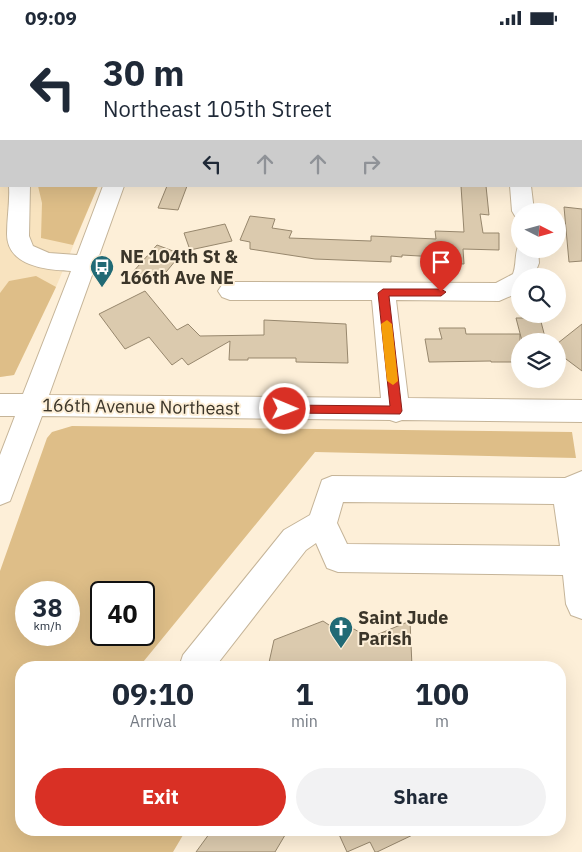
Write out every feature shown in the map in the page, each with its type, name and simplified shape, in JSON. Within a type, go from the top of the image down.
[{"type":"street","points":[[19,187],[18,236],[20,245],[26,253],[50,261],[85,263]]},
{"type":"street","points":[[0,493],[114,187]]},
{"type":"street","points":[[520,187],[522,203]]},
{"type":"street","points":[[230,291],[499,292],[511,286]]},
{"type":"street","points":[[383,293],[396,411]]},
{"type":"street","name":"166th Avenue Northeast","points":[[0,405],[581,414]]},
{"type":"street","points":[[578,561],[338,558],[322,523],[332,489],[574,487],[582,604]]},
{"type":"street","points":[[200,661],[295,540],[322,523]]},
{"type":"shaded area","points":[[0,187],[98,187],[56,287],[14,375],[0,377]]},
{"type":"shaded area","points":[[38,187],[98,187],[73,245],[41,238],[42,203]]},
{"type":"shaded area","points":[[36,276],[56,287],[14,375],[0,377],[0,293],[9,281]]},
{"type":"shaded area","points":[[72,426],[572,432],[576,458],[315,452],[144,661],[15,661],[15,836],[182,836],[173,852],[0,852],[0,571],[47,438],[52,432]]},
{"type":"building","points":[[167,187],[187,187],[178,210],[158,208]]},
{"type":"building","points":[[461,187],[486,187],[489,215],[480,214],[483,233],[499,233],[499,250],[463,249],[464,264],[438,263],[437,257],[402,255],[402,257],[391,256],[391,262],[315,259],[250,249],[250,242],[240,240],[250,216],[275,219],[272,228],[292,231],[289,238],[371,241],[371,236],[436,239],[435,231],[464,232]]},
{"type":"building","points":[[566,207],[582,209],[582,261],[569,262]]},
{"type":"building","points":[[225,224],[232,241],[190,250],[184,233]]},
{"type":"building","points":[[157,245],[181,254],[157,283],[132,273]]},
{"type":"building","points":[[145,291],[177,330],[188,324],[200,336],[264,335],[264,320],[346,324],[348,363],[296,362],[296,358],[229,360],[230,341],[188,365],[182,358],[172,365],[149,337],[125,349],[99,314]]},
{"type":"building","points":[[517,323],[541,323],[544,333],[520,333]]},
{"type":"building","points":[[582,324],[582,371],[566,359],[566,337]]},
{"type":"building","points":[[439,328],[465,328],[466,334],[511,334],[511,362],[429,362],[425,339],[442,339]]},
{"type":"building","name":"Saint Jude Parish","points":[[323,621],[341,633],[354,629],[369,638],[410,621],[412,661],[269,661],[274,640]]},
{"type":"building","points":[[208,836],[284,836],[275,852],[196,852]]},
{"type":"building","points":[[340,836],[410,836],[377,852],[375,852],[370,842],[347,852]]},
{"type":"slow traffic","points":[[387,324],[393,381]]},
{"type":"place","name":"NE 104th St & 166th Ave NE","points":[[102,288]]},
{"type":"place","name":"Saint Jude Parish","points":[[341,649]]},
{"type":"route","points":[[285,409],[396,411],[383,293],[441,292]]}]
